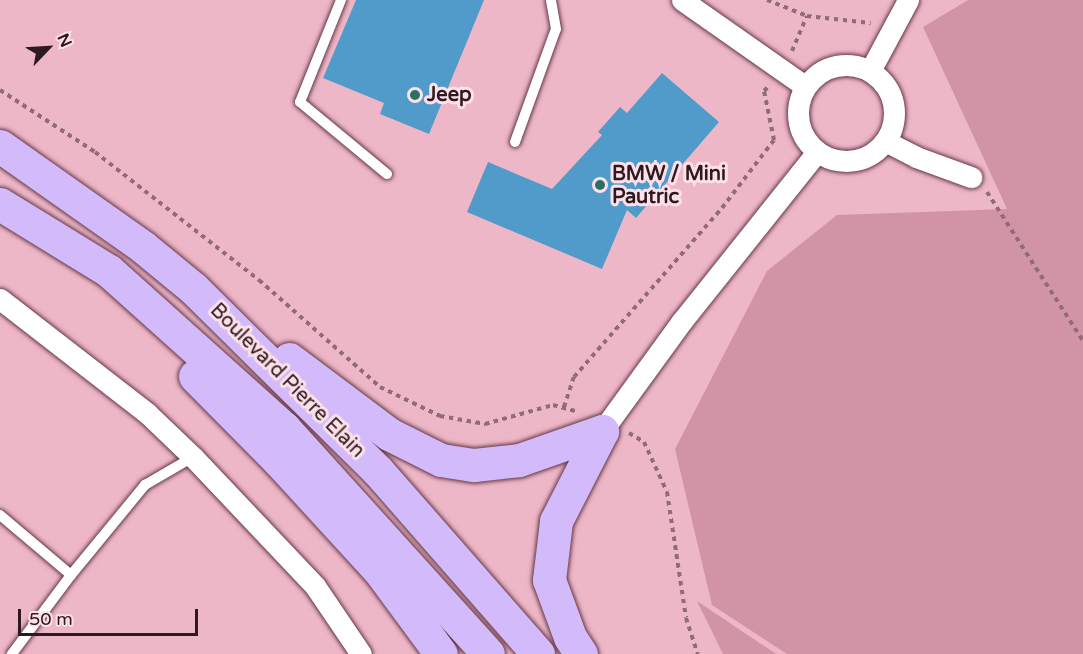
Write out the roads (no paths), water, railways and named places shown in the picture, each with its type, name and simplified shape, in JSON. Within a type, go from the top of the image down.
[{"type":"main road","name":"Boulevard Pierre Elain","points":[[0,146],[143,247],[193,288],[378,471],[538,654]]},
{"type":"main road","name":"Boulevard Pierre Elain","points":[[0,204],[109,271],[284,428],[488,654]]},
{"type":"main road","points":[[63,242],[287,469],[379,570],[441,654]]},
{"type":"main road","points":[[193,288],[389,434],[441,460],[474,465],[519,460],[601,424]]},
{"type":"main road","points":[[581,654],[570,637],[549,580],[556,521],[601,424]]},
{"type":"street","points":[[682,0],[805,86]]},
{"type":"street","points":[[870,71],[906,1]]},
{"type":"street","points":[[835,66],[857,66],[870,71],[887,88],[894,111],[892,127],[885,141],[874,152],[853,160],[831,159],[817,152],[806,141],[797,114],[805,86],[815,75],[835,66]]},
{"type":"street","points":[[885,141],[916,157],[971,177]]},
{"type":"street","points":[[601,424],[817,152]]},
{"type":"street","points":[[0,299],[148,414],[193,458],[315,586],[361,654]]},
{"type":"lane","points":[[341,0],[300,102],[387,174]]},
{"type":"lane","points":[[515,142],[556,29],[551,0]]},
{"type":"lane","points":[[12,654],[71,574],[146,484],[193,458]]},
{"type":"lane","points":[[0,515],[71,574]]},
{"type":"place","name":"Jeep","points":[[415,95]]},
{"type":"place","name":"BMW / Mini Pautric","points":[[600,185]]}]
